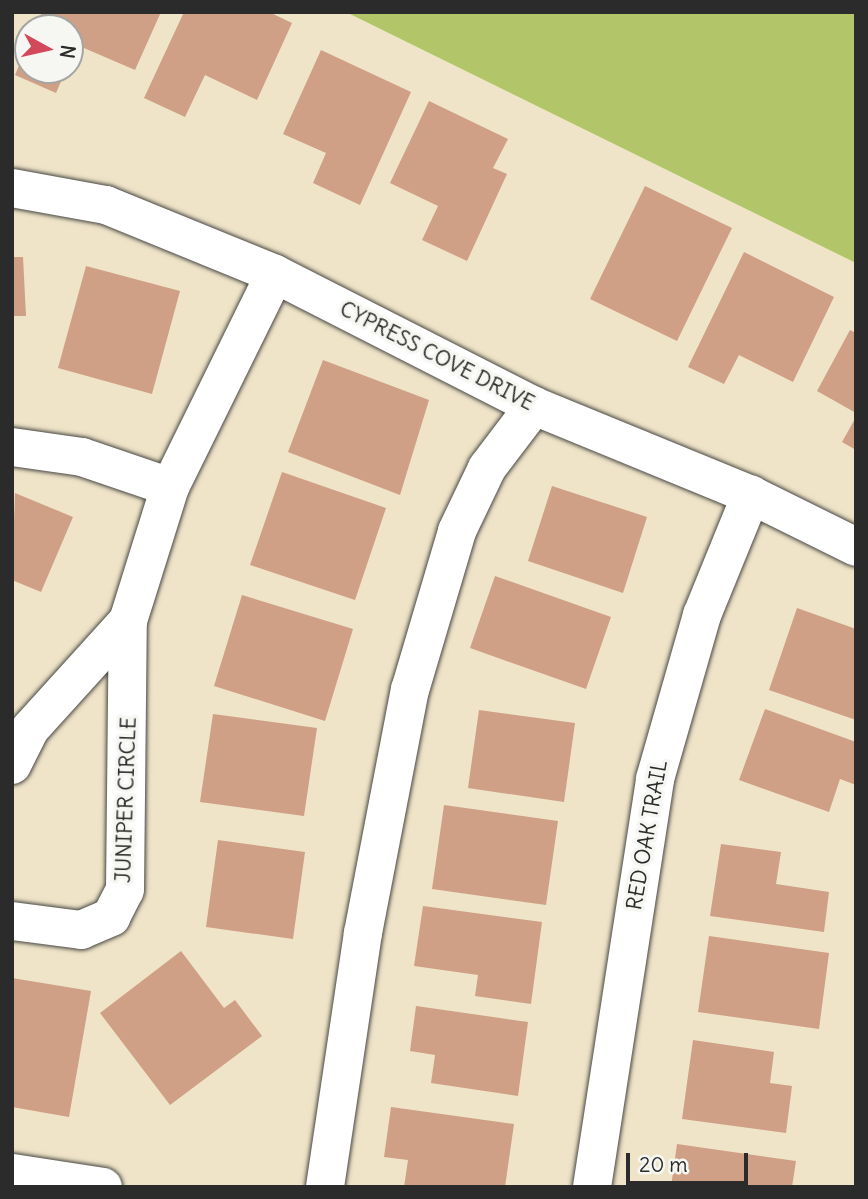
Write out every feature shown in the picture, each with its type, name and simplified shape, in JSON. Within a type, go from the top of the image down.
[{"type":"street","name":"CYPRESS COVE DRIVE","points":[[12,188],[106,205],[275,274],[534,406],[751,495],[856,547]]},
{"type":"street","name":"JUNIPER CIRCLE","points":[[12,920],[81,930],[111,916],[125,890],[128,621],[170,487],[275,274]]},
{"type":"street","points":[[325,1187],[365,921],[410,690],[457,531],[487,468],[534,406]]},
{"type":"street","points":[[12,447],[82,457],[170,487]]},
{"type":"street","name":"RED OAK TRAIL","points":[[592,1187],[655,779],[702,615],[751,495]]},
{"type":"street","name":"JUNIPER CIRCLE","points":[[12,765],[30,729],[128,621]]},
{"type":"street","points":[[12,1173],[103,1187]]},
{"type":"green space","points":[[346,12],[856,12],[856,263]]},
{"type":"building","points":[[161,12],[135,70],[84,48],[84,14],[41,14]]},
{"type":"building","points":[[184,12],[269,12],[292,23],[257,100],[205,75],[185,117],[144,98]]},
{"type":"building","points":[[321,50],[411,92],[360,205],[313,183],[326,153],[283,134]]},
{"type":"building","points":[[36,84],[60,84],[56,93]]},
{"type":"building","points":[[429,101],[508,139],[493,168],[507,174],[467,261],[422,240],[438,206],[390,183]]},
{"type":"building","points":[[645,186],[732,228],[677,341],[590,299]]},
{"type":"building","points":[[744,252],[834,297],[793,382],[739,355],[724,384],[688,367]]},
{"type":"building","points":[[12,257],[23,257],[26,316],[12,316]]},
{"type":"building","points":[[86,266],[180,291],[152,394],[58,368]]},
{"type":"building","points":[[850,330],[856,333],[856,413],[817,391]]},
{"type":"building","points":[[323,360],[429,400],[400,495],[288,452]]},
{"type":"building","points":[[856,417],[856,450],[842,442]]},
{"type":"building","points":[[282,472],[386,508],[355,600],[250,565]]},
{"type":"building","points":[[552,486],[647,517],[623,593],[528,561]]},
{"type":"building","points":[[15,493],[73,517],[41,592],[12,580]]},
{"type":"building","points":[[495,576],[611,617],[586,689],[470,648]]},
{"type":"building","points":[[242,595],[353,629],[325,721],[214,686]]},
{"type":"building","points":[[797,608],[856,629],[856,720],[769,690]]},
{"type":"building","points":[[765,709],[856,742],[856,785],[840,779],[829,812],[739,780]]},
{"type":"building","points":[[479,710],[575,723],[564,802],[468,788]]},
{"type":"building","points":[[213,714],[317,728],[304,816],[200,802]]},
{"type":"building","points":[[444,805],[558,821],[546,905],[432,889]]},
{"type":"building","points":[[218,840],[305,852],[293,939],[206,927]]},
{"type":"building","points":[[721,844],[781,852],[776,884],[829,892],[824,932],[710,916]]},
{"type":"building","points":[[423,906],[542,922],[531,1004],[475,996],[478,975],[414,966]]},
{"type":"building","points":[[709,936],[829,953],[819,1029],[698,1012]]},
{"type":"building","points":[[181,951],[224,1008],[235,1000],[262,1036],[170,1105],[100,1013]]},
{"type":"building","points":[[12,978],[91,991],[69,1117],[12,1107]]},
{"type":"building","points":[[416,1006],[528,1022],[518,1096],[431,1083],[435,1055],[410,1051]]},
{"type":"building","points":[[693,1040],[774,1052],[770,1083],[792,1086],[786,1133],[682,1119]]},
{"type":"building","points":[[391,1107],[514,1124],[505,1187],[404,1187],[408,1160],[384,1157]]},
{"type":"building","points":[[677,1144],[796,1161],[792,1187],[671,1187]]}]
